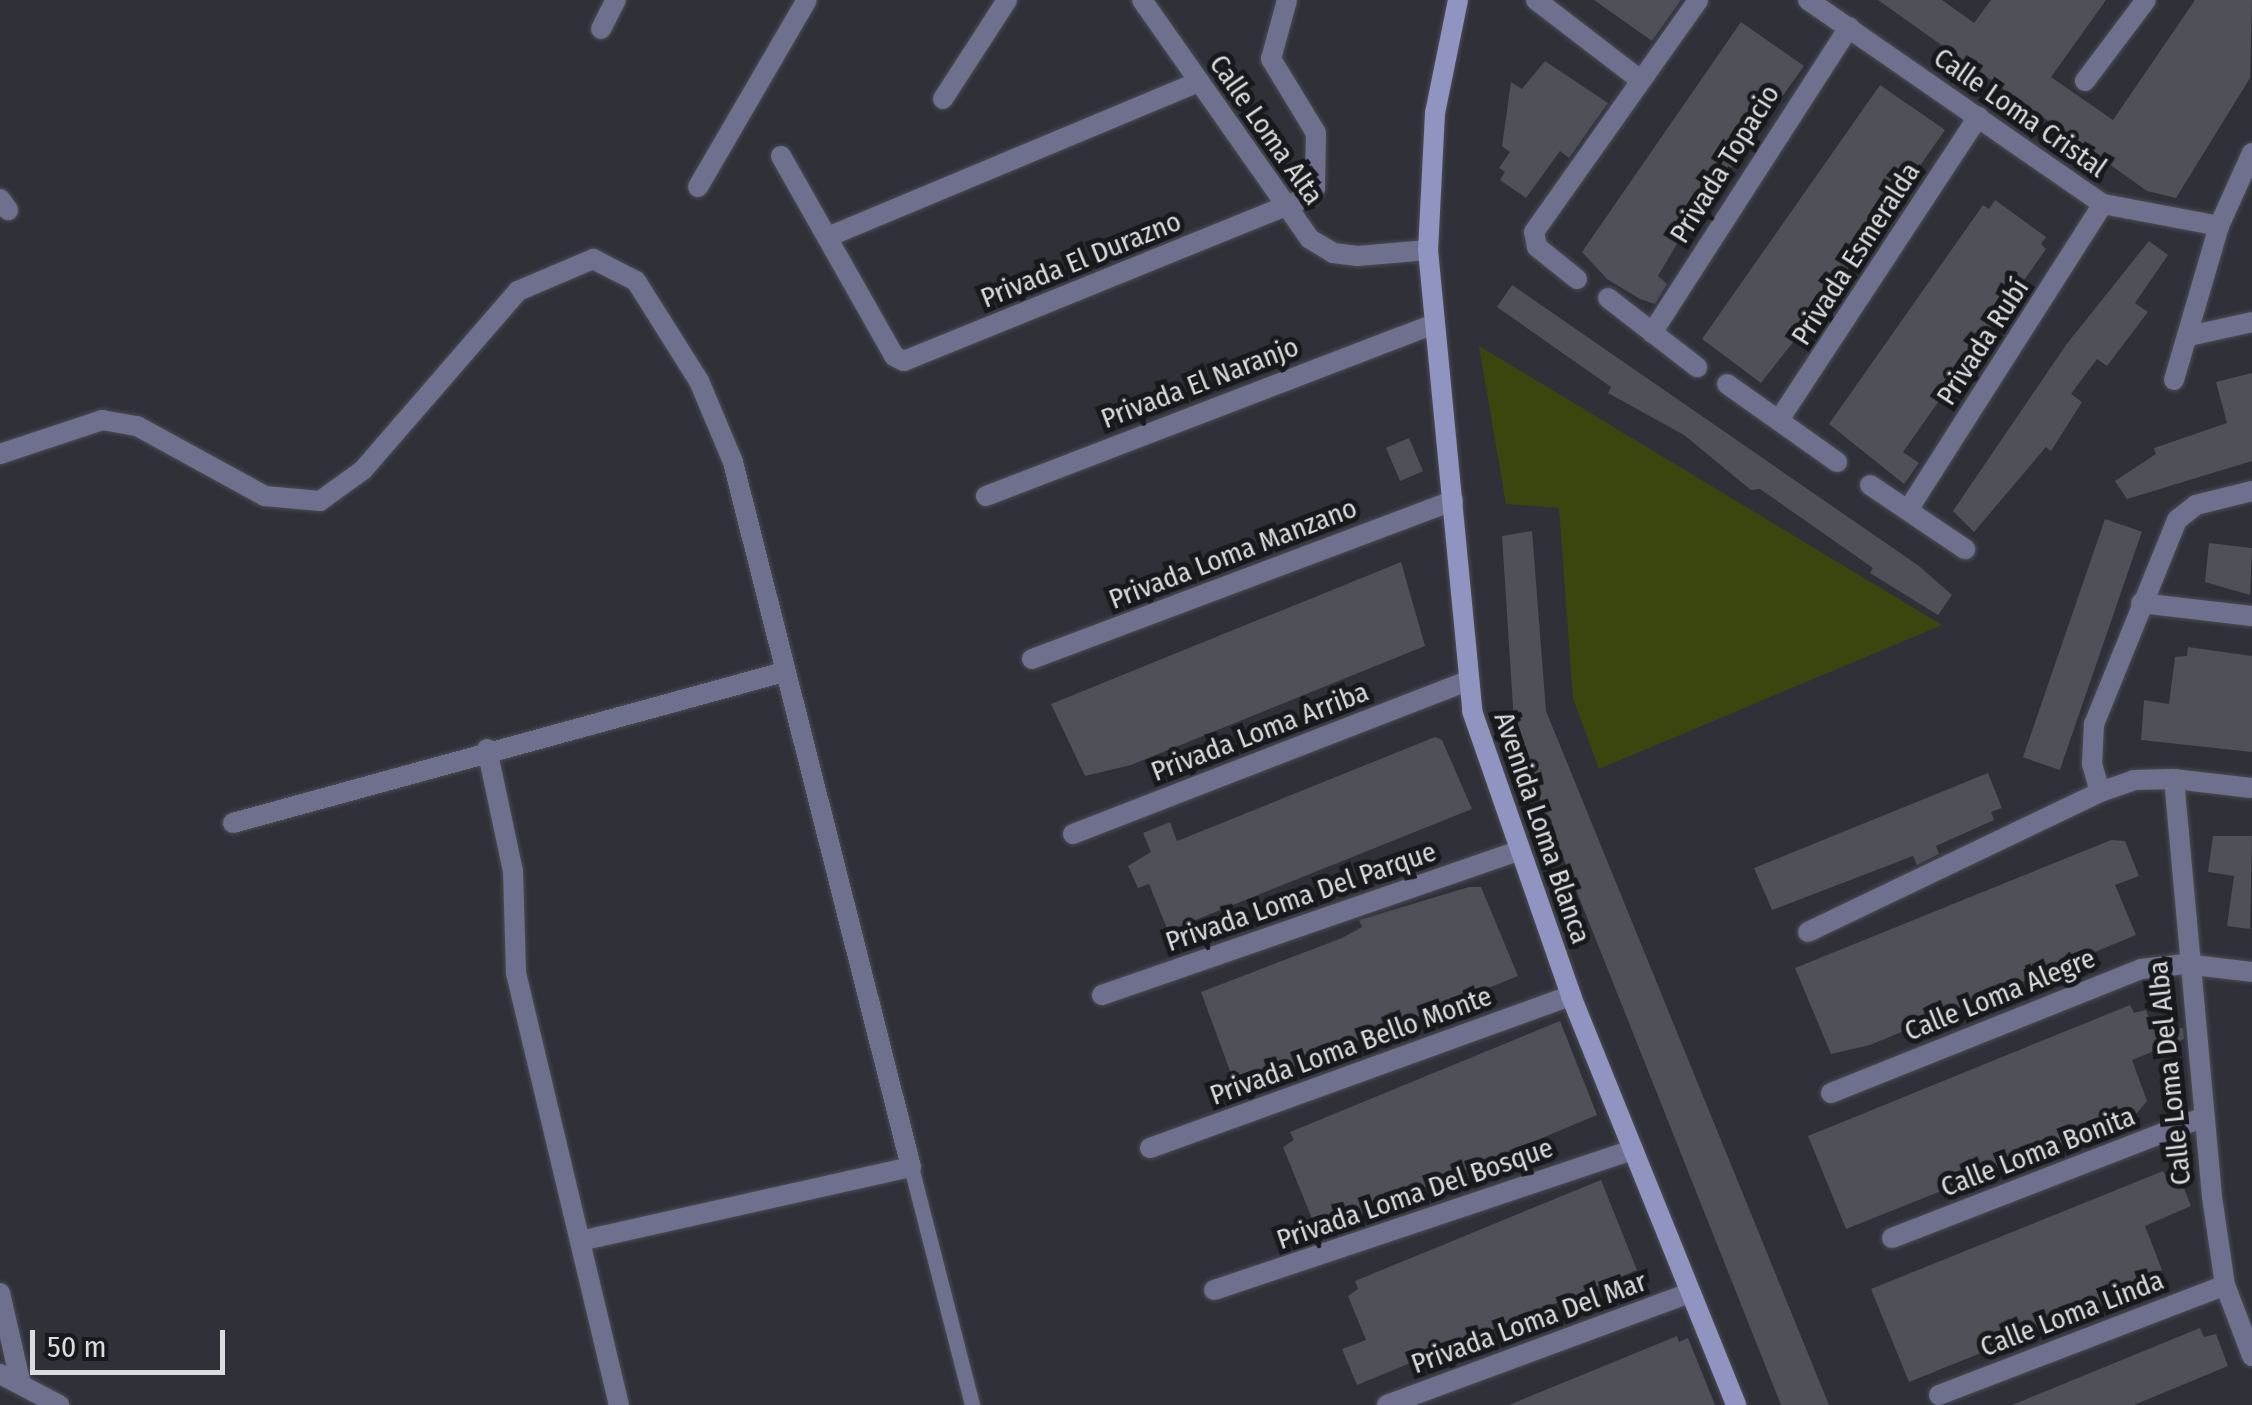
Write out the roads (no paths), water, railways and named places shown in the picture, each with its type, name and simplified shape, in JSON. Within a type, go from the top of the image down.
[{"type":"street","points":[[600,29],[616,0]]},
{"type":"street","points":[[698,187],[807,0]]},
{"type":"street","points":[[943,98],[1006,0]]},
{"type":"street","name":"Calle Loma Alta","points":[[1142,0],[1310,239],[1333,253],[1428,250]]},
{"type":"street","points":[[1284,206],[1314,188],[1319,144],[1271,59],[1287,0]]},
{"type":"street","name":"Avenida Loma Blanca","points":[[1458,0],[1434,113],[1428,250],[1467,682],[1480,748],[1571,996],[1736,1405]]},
{"type":"street","points":[[1536,0],[1639,79]]},
{"type":"street","points":[[1577,279],[1534,240],[1639,79],[1698,0]]},
{"type":"street","name":"Calle Loma Cristal","points":[[1808,0],[2103,204],[2218,226]]},
{"type":"street","points":[[2085,80],[2146,0]]},
{"type":"street","name":"Privada Topacio","points":[[1652,334],[1849,27]]},
{"type":"street","points":[[781,156],[830,236],[1198,82]]},
{"type":"street","name":"Privada Esmeralda","points":[[1779,420],[1978,117]]},
{"type":"street","points":[[2174,380],[2218,226],[2251,157]]},
{"type":"street","name":"Privada Rubí","points":[[1908,510],[2103,204]]},
{"type":"street","name":"Privada El Durazno","points":[[830,236],[897,360],[1284,206]]},
{"type":"street","points":[[0,454],[102,420],[136,426],[265,496],[320,502],[363,470],[518,292],[572,263],[613,264],[636,282],[669,328],[721,426],[911,1166],[584,1240]]},
{"type":"street","points":[[1608,298],[1697,367]]},
{"type":"street","points":[[2189,336],[2252,322]]},
{"type":"street","name":"Privada El Naranjo","points":[[986,496],[1434,324]]},
{"type":"street","points":[[1727,384],[1836,462]]},
{"type":"street","points":[[1870,485],[1965,550]]},
{"type":"street","points":[[2100,792],[2092,764],[2094,724],[2141,603],[2186,511],[2252,491]]},
{"type":"street","name":"Privada Loma Manzano","points":[[1032,659],[1453,501]]},
{"type":"street","points":[[2141,603],[2252,616]]},
{"type":"street","points":[[233,823],[487,749],[784,672]]},
{"type":"street","name":"Privada Loma Arriba","points":[[1072,834],[1467,682]]},
{"type":"street","points":[[487,749],[513,871],[516,973],[584,1240],[620,1405]]},
{"type":"street","points":[[1808,932],[2100,792],[2174,778],[2252,788]]},
{"type":"street","name":"Calle Loma Del Alba","points":[[2174,778],[2186,964],[2225,1285],[2252,1356]]},
{"type":"street","name":"Privada Loma Del Parque","points":[[1102,995],[1517,851]]},
{"type":"street","name":"Calle Loma Alegre","points":[[1831,1092],[2141,968],[2186,964],[2252,972]]},
{"type":"street","name":"Privada Loma Bello Monte","points":[[1150,1148],[1571,996]]},
{"type":"street","name":"Calle Loma Bonita","points":[[1892,1238],[2204,1118]]},
{"type":"street","name":"Privada Loma Del Bosque","points":[[1214,1290],[1633,1150]]},
{"type":"street","name":"Calle Loma Linda","points":[[1939,1395],[2225,1285]]},
{"type":"street","points":[[0,1293],[21,1385]]},
{"type":"street","name":"Privada Loma Del Mar","points":[[1387,1405],[1690,1293]]},
{"type":"street","points":[[0,1374],[59,1405]]},
{"type":"lane","points":[[911,1166],[972,1405]]}]
